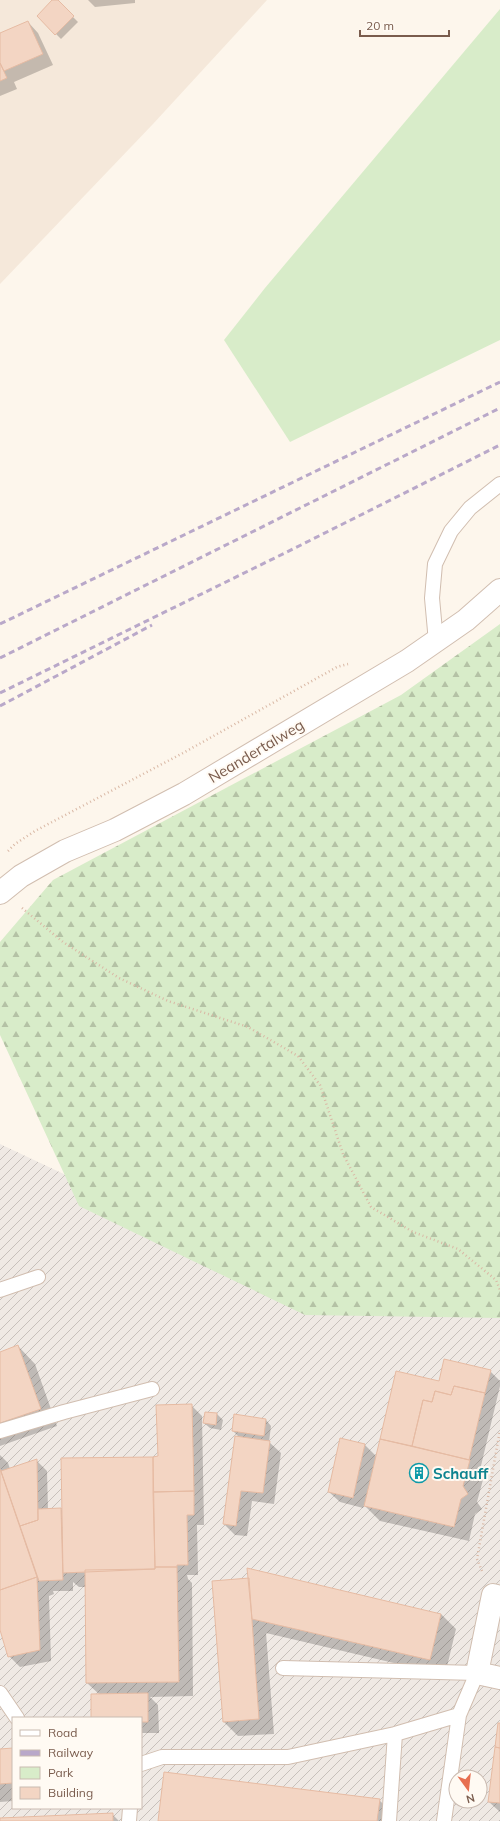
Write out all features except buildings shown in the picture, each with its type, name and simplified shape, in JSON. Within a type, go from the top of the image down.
[{"type":"street","name":"Neandertalweg","points":[[1,892],[20,876],[65,851],[115,830],[184,794],[436,642],[466,620],[500,590]]},
{"type":"street","points":[[497,1596],[477,1673],[500,1678]]},
{"type":"lane","points":[[436,642],[432,598],[435,564],[451,531],[460,519],[470,508],[500,484]]},
{"type":"lane","points":[[0,1290],[38,1277]]},
{"type":"lane","points":[[0,1432],[64,1412],[152,1389]]},
{"type":"lane","points":[[283,1668],[477,1673],[460,1715],[444,1821]]},
{"type":"lane","points":[[0,1694],[15,1717]]},
{"type":"lane","points":[[142,1764],[162,1757],[288,1757],[395,1734],[460,1715]]},
{"type":"lane","points":[[390,1821],[395,1734]]},
{"type":"lane","points":[[130,1809],[130,1821]]},
{"type":"path","points":[[4,856],[15,844],[53,821],[183,753],[337,667],[351,663]]},
{"type":"path","points":[[1,892],[63,942],[119,978],[168,1001],[248,1027],[298,1056],[320,1085],[343,1154],[371,1207],[413,1232],[458,1249],[496,1280],[500,1290]]},
{"type":"path","points":[[497,1596],[477,1559],[500,1430]]},
{"type":"shaded area","points":[[0,0],[267,0],[153,124],[0,284]]},
{"type":"shaded area","points":[[0,1144],[310,1290],[500,1318],[500,1821],[0,1821]]},
{"type":"green space","points":[[500,9],[500,340],[290,442],[224,340],[265,288]]},
{"type":"green space","points":[[500,624],[500,1318],[305,1315],[79,1206],[0,1035],[0,942],[53,880],[401,695]]},
{"type":"railway","points":[[0,624],[500,382]]},
{"type":"railway","points":[[0,658],[500,408]]},
{"type":"railway","points":[[0,693],[500,445]]},
{"type":"railway","points":[[0,706],[152,625]]},
{"type":"place","name":"Schauff","points":[[419,1473]]}]
